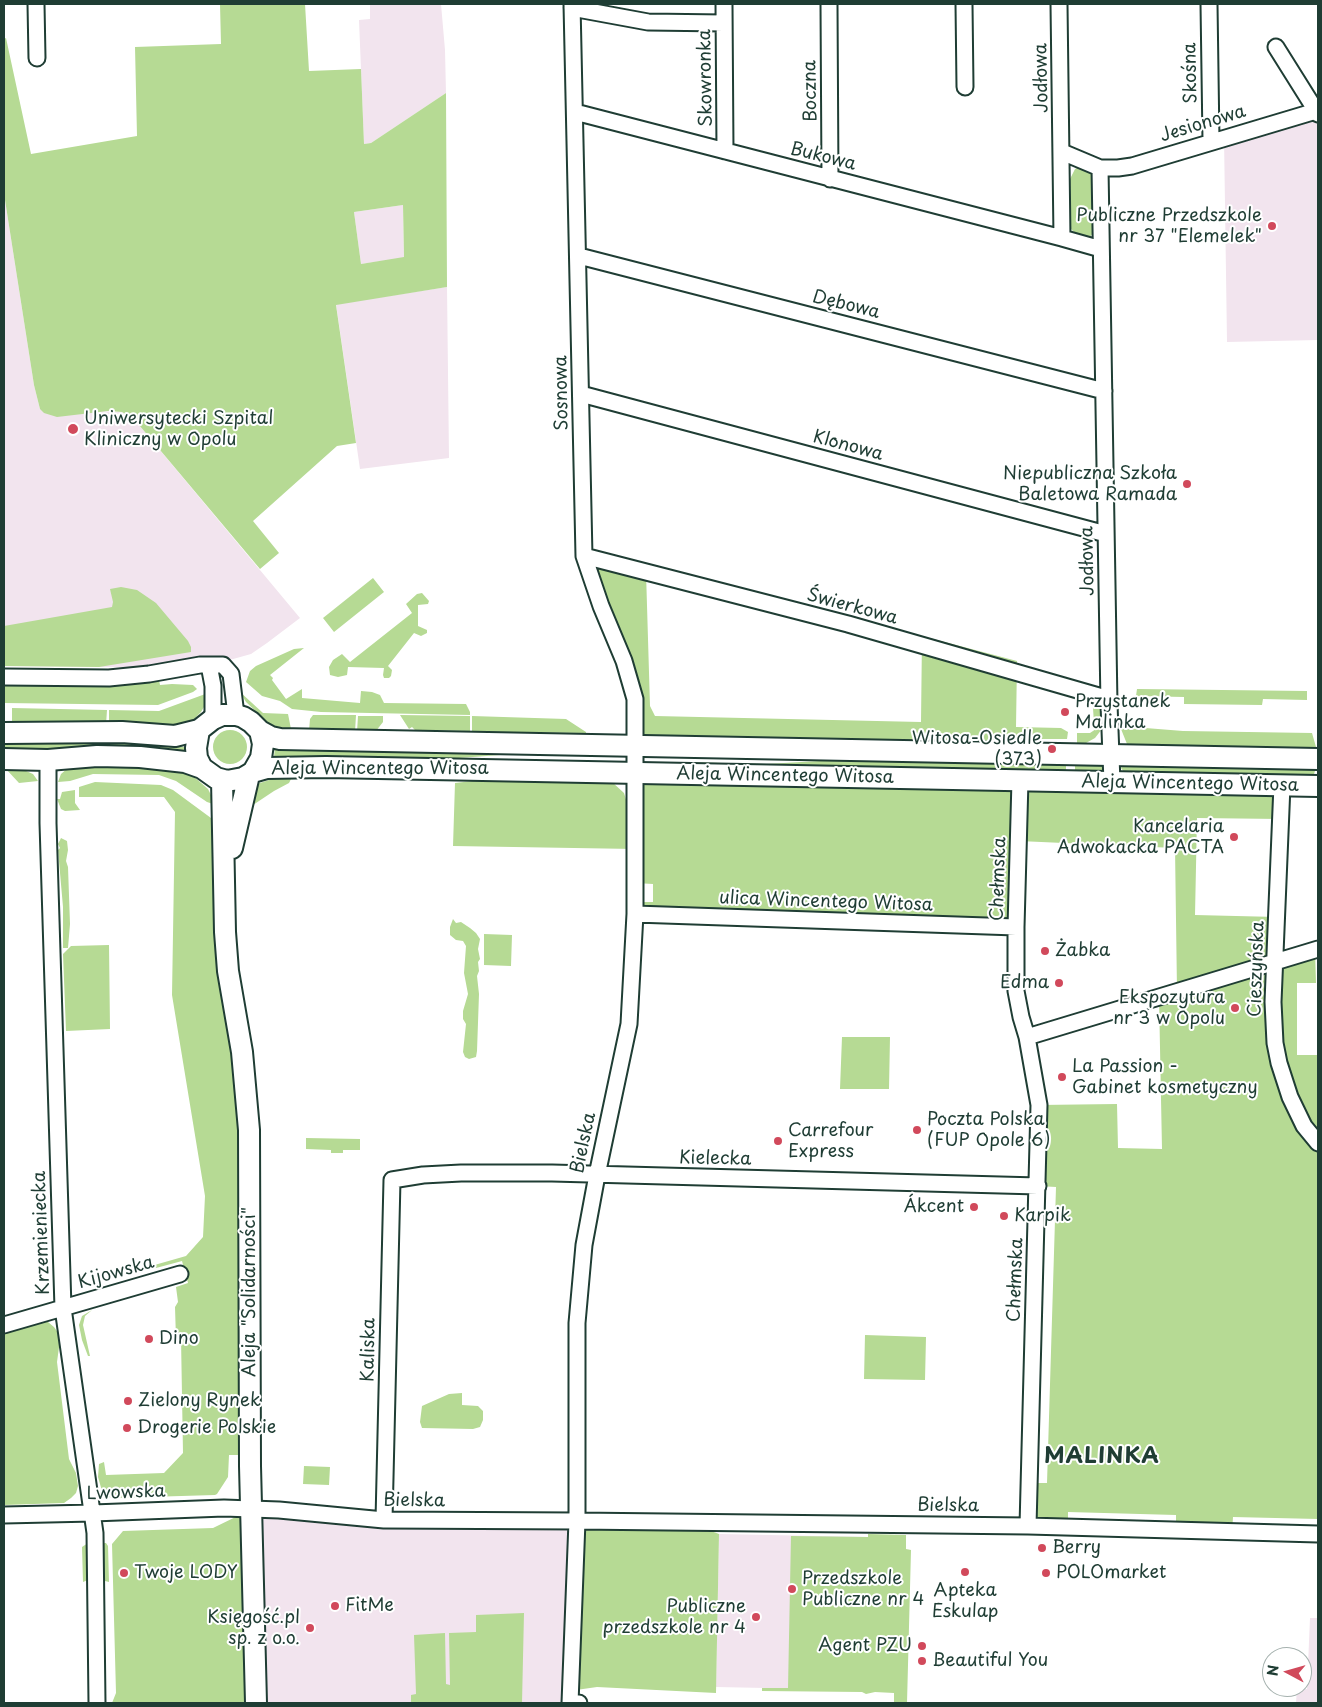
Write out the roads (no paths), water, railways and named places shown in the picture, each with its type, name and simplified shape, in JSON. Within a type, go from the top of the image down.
[{"type":"street","points":[[36,4],[37,58]]},
{"type":"street","name":"Skowronka","points":[[724,4],[725,151]]},
{"type":"street","name":"Boczna","points":[[829,4],[830,179]]},
{"type":"street","points":[[964,4],[965,87]]},
{"type":"street","name":"Jodłowa","points":[[1059,4],[1062,238]]},
{"type":"street","name":"Skośna","points":[[1209,4],[1211,141]]},
{"type":"street","points":[[572,6],[648,22],[724,23]]},
{"type":"street","name":"Sosnowa","points":[[572,6],[579,256],[584,556],[601,606],[624,661],[635,699],[635,773]]},
{"type":"street","name":"Jesionowa","points":[[1100,168],[1132,166],[1211,141],[1317,112],[1276,47]]},
{"type":"street","name":"Bukowa","points":[[575,112],[1062,238]]},
{"type":"street","points":[[1062,152],[1100,168]]},
{"type":"street","name":"Jodłowa","points":[[1100,168],[1112,782]]},
{"type":"street","points":[[1062,238],[1101,249]]},
{"type":"street","name":"Dębowa","points":[[579,256],[1104,391]]},
{"type":"street","name":"Klonowa","points":[[581,394],[1106,534]]},
{"type":"street","name":"Świerkowa","points":[[584,556],[848,624],[1109,699]]},
{"type":"street","points":[[4,677],[109,678],[149,674],[200,665],[224,666],[231,674],[236,715]]},
{"type":"street","points":[[202,768],[197,758],[196,748],[206,724],[213,686],[209,665]]},
{"type":"street","points":[[4,733],[86,731],[175,736],[206,724],[222,715],[236,715],[251,722],[260,731],[262,744],[261,758],[251,774],[236,780],[222,780],[202,768],[186,762],[140,757],[97,756],[48,760],[4,759]]},
{"type":"street","name":"Aleja Wincentego Witosa","points":[[260,731],[280,739],[1318,759]]},
{"type":"street","name":"Krzemieniecka","points":[[48,760],[48,832],[63,1308],[95,1534],[97,1703]]},
{"type":"street","name":"Aleja Wincentego Witosa","points":[[251,774],[267,768],[300,766],[1318,786]]},
{"type":"street","name":"Bielska","points":[[577,1521],[577,1323],[584,1245],[596,1175],[629,1024],[635,914],[635,773]]},
{"type":"street","name":"Aleja \"Solidarności\"","points":[[225,882],[251,774]]},
{"type":"street","name":"Aleja \"Solidarności\"","points":[[222,780],[225,932],[228,970],[242,1052],[249,1130],[250,1510],[256,1703]]},
{"type":"street","name":"Chełmska","points":[[1020,780],[1016,991],[1040,1105],[1028,1526]]},
{"type":"street","name":"Cieszyńska","points":[[1282,785],[1273,1024],[1284,1082],[1304,1126],[1318,1143]]},
{"type":"street","name":"ulica Wincentego Witosa","points":[[635,914],[1016,927]]},
{"type":"street","points":[[1027,1037],[1318,949]]},
{"type":"street","name":"Kielecka","points":[[392,1180],[461,1172],[1038,1186]]},
{"type":"street","name":"Kaliska","points":[[384,1520],[392,1180]]},
{"type":"street","name":"Kijowska","points":[[4,1325],[180,1274]]},
{"type":"street","name":"Lwowska","points":[[4,1515],[224,1508],[250,1510]]},
{"type":"street","name":"Bielska","points":[[250,1510],[279,1510],[384,1520],[1028,1526],[1318,1534]]},
{"type":"street","points":[[577,1521],[570,1703],[579,1703]]},
{"type":"place","name":"Publiczne Przedszkole nr 37 \"Elemelek\"","points":[[1272,226]]},
{"type":"place","name":"Uniwersytecki Szpital Kliniczny w Opolu","points":[[73,429]]},
{"type":"place","name":"Niepubliczna Szkoła Baletowa Ramada","points":[[1187,484]]},
{"type":"place","name":"Przystanek Malinka","points":[[1065,712]]},
{"type":"place","name":"Witosa-Osiedle (373)","points":[[1052,749]]},
{"type":"place","name":"Kancelaria Adwokacka PACTA","points":[[1234,837]]},
{"type":"place","name":"Żabka","points":[[1045,951]]},
{"type":"place","name":"Edma","points":[[1059,983]]},
{"type":"place","name":"Ekspozytura nr 3 w Opolu","points":[[1235,1008]]},
{"type":"place","name":"La Passion - Gabinet kosmetyczny","points":[[1062,1077]]},
{"type":"place","name":"Poczta Polska (FUP Opole 6)","points":[[917,1130]]},
{"type":"place","name":"Carrefour Express","points":[[778,1141]]},
{"type":"place","name":"Ákcent","points":[[974,1207]]},
{"type":"place","name":"Karpik","points":[[1004,1216]]},
{"type":"place","name":"Dino","points":[[149,1339]]},
{"type":"place","name":"Zielony Rynek","points":[[128,1401]]},
{"type":"place","name":"Drogerie Polskie","points":[[127,1428]]},
{"type":"place","name":"Berry","points":[[1042,1548]]},
{"type":"place","name":"Apteka Eskulap","points":[[965,1572]]},
{"type":"place","name":"Twoje LODY","points":[[124,1573]]},
{"type":"place","name":"POLOmarket","points":[[1046,1573]]},
{"type":"place","name":"Przedszkole Publiczne nr 4","points":[[792,1589]]},
{"type":"place","name":"FitMe","points":[[335,1606]]},
{"type":"place","name":"Publiczne przedszkole nr 4","points":[[756,1617]]},
{"type":"place","name":"Księgość.pl sp. z o.o.","points":[[310,1628]]},
{"type":"place","name":"Agent PZU","points":[[922,1646]]},
{"type":"place","name":"Beautiful You","points":[[922,1661]]},
{"type":"district","name":"MALINKA","points":[[1102,1457]]}]
